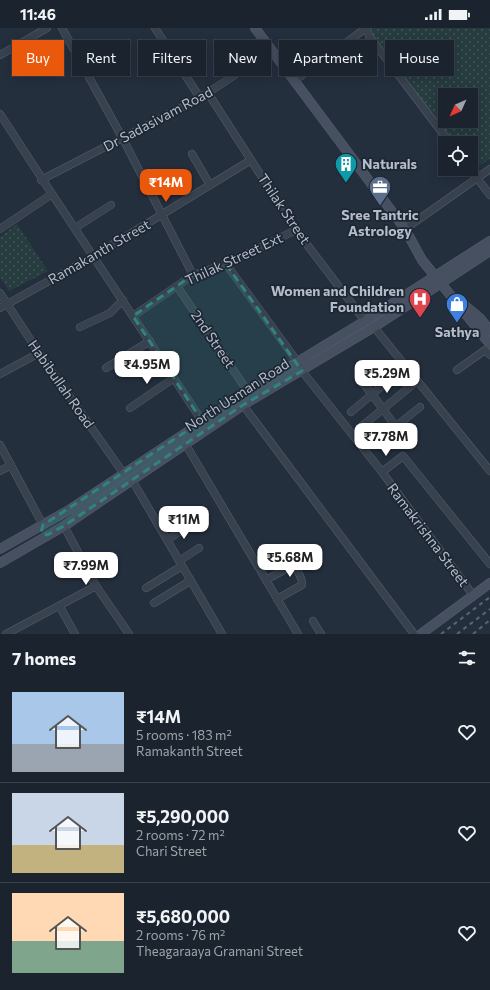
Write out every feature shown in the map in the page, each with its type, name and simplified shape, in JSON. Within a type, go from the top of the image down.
[{"type":"main road","points":[[258,29],[264,40]]},
{"type":"main road","points":[[271,51],[405,229],[421,254],[426,256],[440,279],[490,337]]},
{"type":"main road","name":"North Usman Road","points":[[0,549],[44,531],[64,526],[243,406],[374,327],[490,241]]},
{"type":"main road","name":"North Usman Road","points":[[0,563],[70,510],[202,421],[297,361],[490,251]]},
{"type":"main road","points":[[460,303],[480,318],[490,331]]},
{"type":"main road","points":[[460,303],[490,349]]},
{"type":"main road","points":[[472,317],[490,344]]},
{"type":"main road","points":[[0,555],[44,531]]},
{"type":"main road","points":[[421,634],[490,582]]},
{"type":"street","points":[[0,55],[47,28]]},
{"type":"street","points":[[62,28],[124,139],[161,216],[193,275]]},
{"type":"street","points":[[156,28],[200,98]]},
{"type":"street","points":[[294,81],[366,28],[369,36],[445,136]]},
{"type":"street","name":"Dr Sadasivam Road","points":[[41,180],[124,139],[200,98],[234,76]]},
{"type":"street","name":"Thilak Street","points":[[208,93],[296,230],[365,321]]},
{"type":"street","points":[[0,114],[41,180],[94,256],[202,421]]},
{"type":"street","points":[[192,154],[210,185]]},
{"type":"street","name":"Ramakanth Street","points":[[0,308],[94,256],[251,160]]},
{"type":"street","points":[[405,229],[490,169]]},
{"type":"street","points":[[477,178],[490,196]]},
{"type":"street","points":[[0,229],[52,194]]},
{"type":"street","points":[[75,228],[110,205]]},
{"type":"street","name":"Thilak Street Ext","points":[[133,316],[193,275],[226,264],[296,230]]},
{"type":"street","name":"Ramakrishna Street","points":[[226,264],[297,361],[302,371],[382,472],[473,595]]},
{"type":"street","name":"2nd Street","points":[[178,286],[248,392]]},
{"type":"street","name":"Habibullah Road","points":[[0,293],[39,353],[124,474]]},
{"type":"street","points":[[80,328],[110,314],[123,300]]},
{"type":"street","points":[[374,327],[490,471]]},
{"type":"street","points":[[106,368],[150,341]]},
{"type":"street","points":[[457,370],[485,350],[490,355]]},
{"type":"street","points":[[0,374],[39,353]]},
{"type":"street","points":[[351,412],[395,376]]},
{"type":"street","points":[[130,408],[174,378]]},
{"type":"street","points":[[360,379],[373,394],[404,438]]},
{"type":"street","points":[[362,426],[418,381]]},
{"type":"street","points":[[243,406],[414,634]]},
{"type":"street","points":[[375,443],[420,407]]},
{"type":"street","points":[[0,445],[2,454],[10,463],[44,531]]},
{"type":"street","points":[[186,445],[298,634]]},
{"type":"street","points":[[382,472],[403,456],[490,564]]},
{"type":"street","points":[[0,466],[10,463]]},
{"type":"street","points":[[0,472],[10,463]]},
{"type":"street","points":[[132,480],[220,633]]},
{"type":"street","points":[[167,540],[191,524]]},
{"type":"street","points":[[64,526],[96,586],[128,634]]},
{"type":"street","points":[[146,588],[180,564],[199,548]]},
{"type":"street","points":[[266,580],[293,565],[298,573],[302,581],[302,585],[277,599]]},
{"type":"street","points":[[154,603],[190,581]]},
{"type":"street","points":[[6,634],[60,607],[96,586]]},
{"type":"street","points":[[60,607],[75,634]]},
{"type":"street","points":[[313,621],[321,634]]},
{"type":"highlighted area","points":[[226,264],[302,371],[243,405],[64,526],[47,535],[41,532],[43,525],[202,421],[133,316],[193,275]]},
{"type":"green space","points":[[368,28],[490,28],[490,159],[478,167],[478,136],[449,136],[443,128],[478,128],[478,88],[438,88],[438,122],[404,76],[454,76],[454,40],[385,40],[385,51]]},
{"type":"green space","points":[[17,224],[48,271],[9,291],[0,277],[0,237]]},
{"type":"railway","points":[[441,634],[490,597]]},
{"type":"railway","points":[[457,634],[490,609]]},
{"type":"railway","points":[[473,634],[490,620]]},
{"type":"place","name":"Naturals","points":[[346,184]]},
{"type":"place","name":"Sree Tantric Astrology","points":[[380,206]]},
{"type":"place","name":"Women and Children Foundation","points":[[420,318]]},
{"type":"place","name":"Sathya","points":[[457,324]]}]
